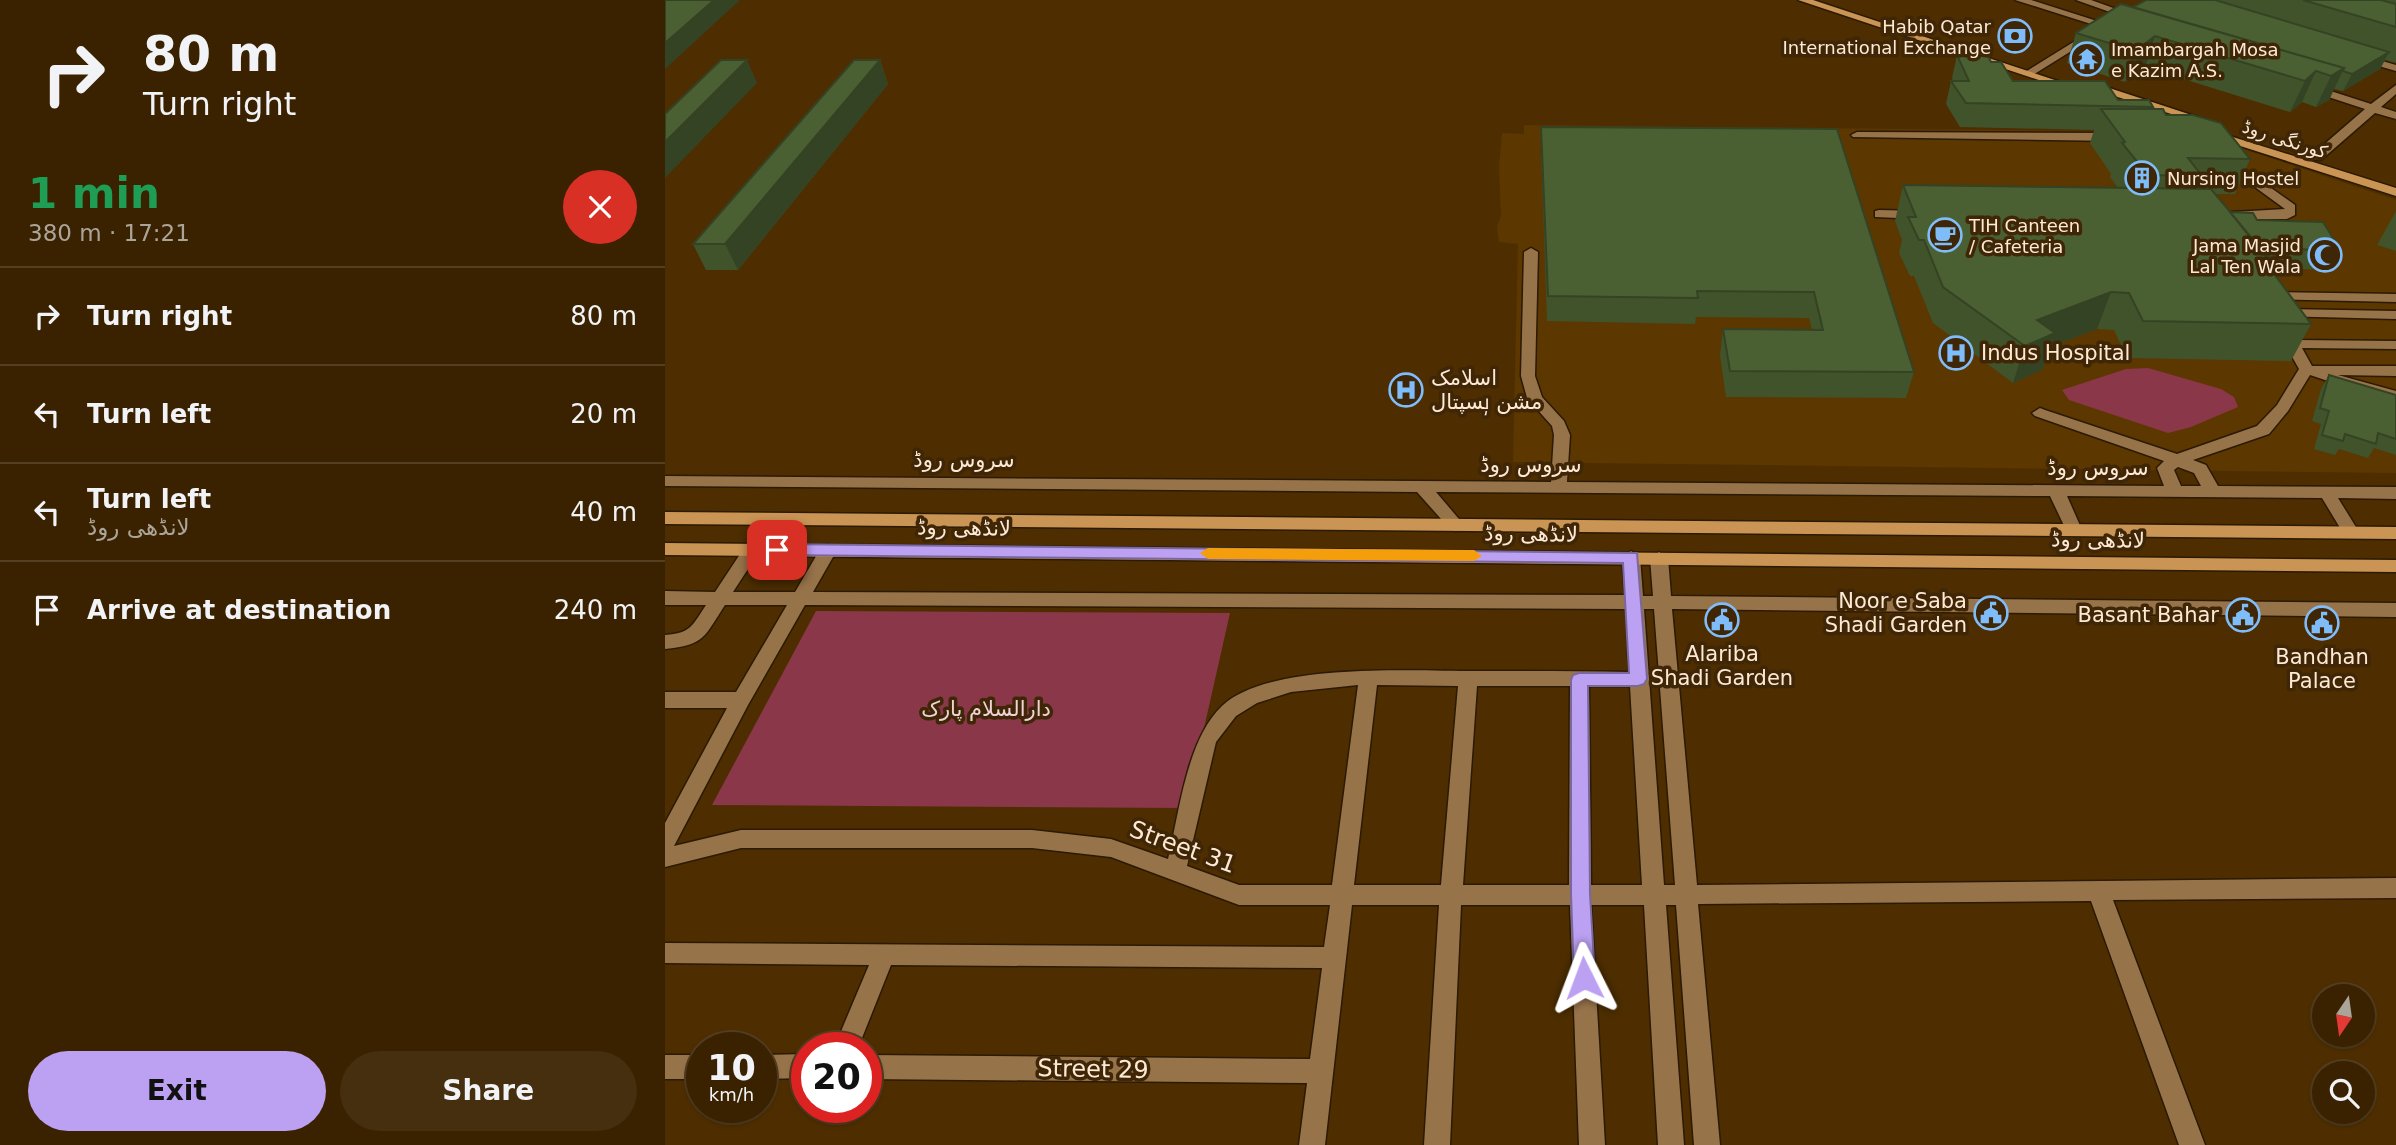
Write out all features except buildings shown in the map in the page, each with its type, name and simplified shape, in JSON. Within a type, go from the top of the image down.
[{"type":"main road","name":"کورنگی روڈ","points":[[1803,0],[2396,181]]},
{"type":"main road","name":"کورنگی روڈ","points":[[1827,0],[2396,192]]},
{"type":"main road","name":"لانڈھی روڈ","points":[[665,517],[2396,533]]},
{"type":"main road","name":"لانڈھی روڈ","points":[[665,549],[2396,566]]},
{"type":"street","points":[[2020,0],[2121,31]]},
{"type":"street","points":[[2031,71],[2132,12],[2081,0]]},
{"type":"street","points":[[2345,53],[2396,68]]},
{"type":"street","points":[[2295,83],[2378,104],[2396,116]]},
{"type":"street","points":[[2317,157],[2396,88]]},
{"type":"street","points":[[2378,104],[2396,102]]},
{"type":"street","points":[[1857,135],[2129,137]]},
{"type":"street","points":[[2212,152],[2291,208],[2287,215],[2213,217]]},
{"type":"street","points":[[1879,214],[1935,215]]},
{"type":"street","points":[[1531,252],[1528,376],[1535,398],[1559,425],[1562,435],[1559,488]]},
{"type":"street","points":[[2396,298],[2257,291],[2275,313],[2306,369],[2378,393],[2396,396]]},
{"type":"street","points":[[2275,313],[2396,315]]},
{"type":"street","points":[[2292,344],[2396,345]]},
{"type":"street","points":[[2306,369],[2396,371]]},
{"type":"street","points":[[2175,492],[2165,468],[2178,460],[2263,430],[2283,408],[2306,369]]},
{"type":"street","points":[[2039,413],[2200,469],[2213,492]]},
{"type":"street","name":"سروس روڈ","points":[[665,481],[2396,493]]},
{"type":"street","points":[[1420,486],[1456,524]]},
{"type":"street","points":[[2056,491],[2074,530]]},
{"type":"street","points":[[2327,493],[2351,532]]},
{"type":"street","points":[[665,642],[687,640],[696,634],[751,549]]},
{"type":"street","points":[[665,843],[741,700],[828,550]]},
{"type":"street","points":[[1631,557],[1671,1145]]},
{"type":"street","points":[[1659,558],[1707,1145]]},
{"type":"street","points":[[665,598],[1633,602],[2396,610]]},
{"type":"street","points":[[1175,873],[1207,739],[1229,711],[1250,698],[1291,685],[1368,678],[1638,679]]},
{"type":"street","points":[[1312,1145],[1368,678]]},
{"type":"street","points":[[1437,1145],[1451,894],[1468,678]]},
{"type":"street","points":[[1579,680],[1580,894],[1592,1145]]},
{"type":"street","points":[[665,700],[741,700]]},
{"type":"street","name":"Street 31","points":[[665,858],[741,839],[1032,839],[1111,848],[1239,895],[1686,895],[2396,888]]},
{"type":"street","points":[[2098,890],[2192,1145]]},
{"type":"street","points":[[665,953],[1333,958]]},
{"type":"street","points":[[853,1032],[885,953]]},
{"type":"street","points":[[665,1067],[686,1067]]},
{"type":"street","name":"Street 29","points":[[882,1067],[1319,1071]]},
{"type":"shaded area","name":"Indus Hospital","points":[[1524,125],[2193,132],[2396,200],[2396,473],[1513,462],[1518,244],[1499,242],[1497,226],[1501,216],[1499,166],[1502,133],[1524,134]]},
{"type":"green space","points":[[2148,368],[2221,389],[2234,397],[2238,407],[2191,427],[2168,433],[2069,400],[2062,390],[2126,369]]},
{"type":"green space","name":"دارالسلام پارک","points":[[816,611],[1230,613],[1186,808],[712,805]]},
{"type":"slow traffic","points":[[1208,553],[1474,556]]},
{"type":"place","name":"Habib Qatar International Exchange","points":[[2015,36]]},
{"type":"place","name":"Imambargah Mosa e Kazim A.S.","points":[[2087,59]]},
{"type":"place","name":"Nursing Hostel","points":[[2142,178]]},
{"type":"place","name":"TIH Canteen / Cafeteria","points":[[1945,235]]},
{"type":"place","name":"Jama Masjid Lal Ten Wala","points":[[2325,255]]},
{"type":"place","name":"Indus Hospital","points":[[1956,353]]},
{"type":"place","name":"اسلامک مشن ہسپتال","points":[[1406,390]]},
{"type":"place","name":"Noor e Saba Shadi Garden","points":[[1991,613]]},
{"type":"place","name":"Basant Bahar","points":[[2243,615]]},
{"type":"place","name":"Alariba Shadi Garden","points":[[1722,620]]},
{"type":"place","name":"Bandhan Palace","points":[[2322,623]]},
{"type":"route","points":[[777,550],[1631,557],[1638,679],[1579,680],[1580,894],[1584,978]]}]
